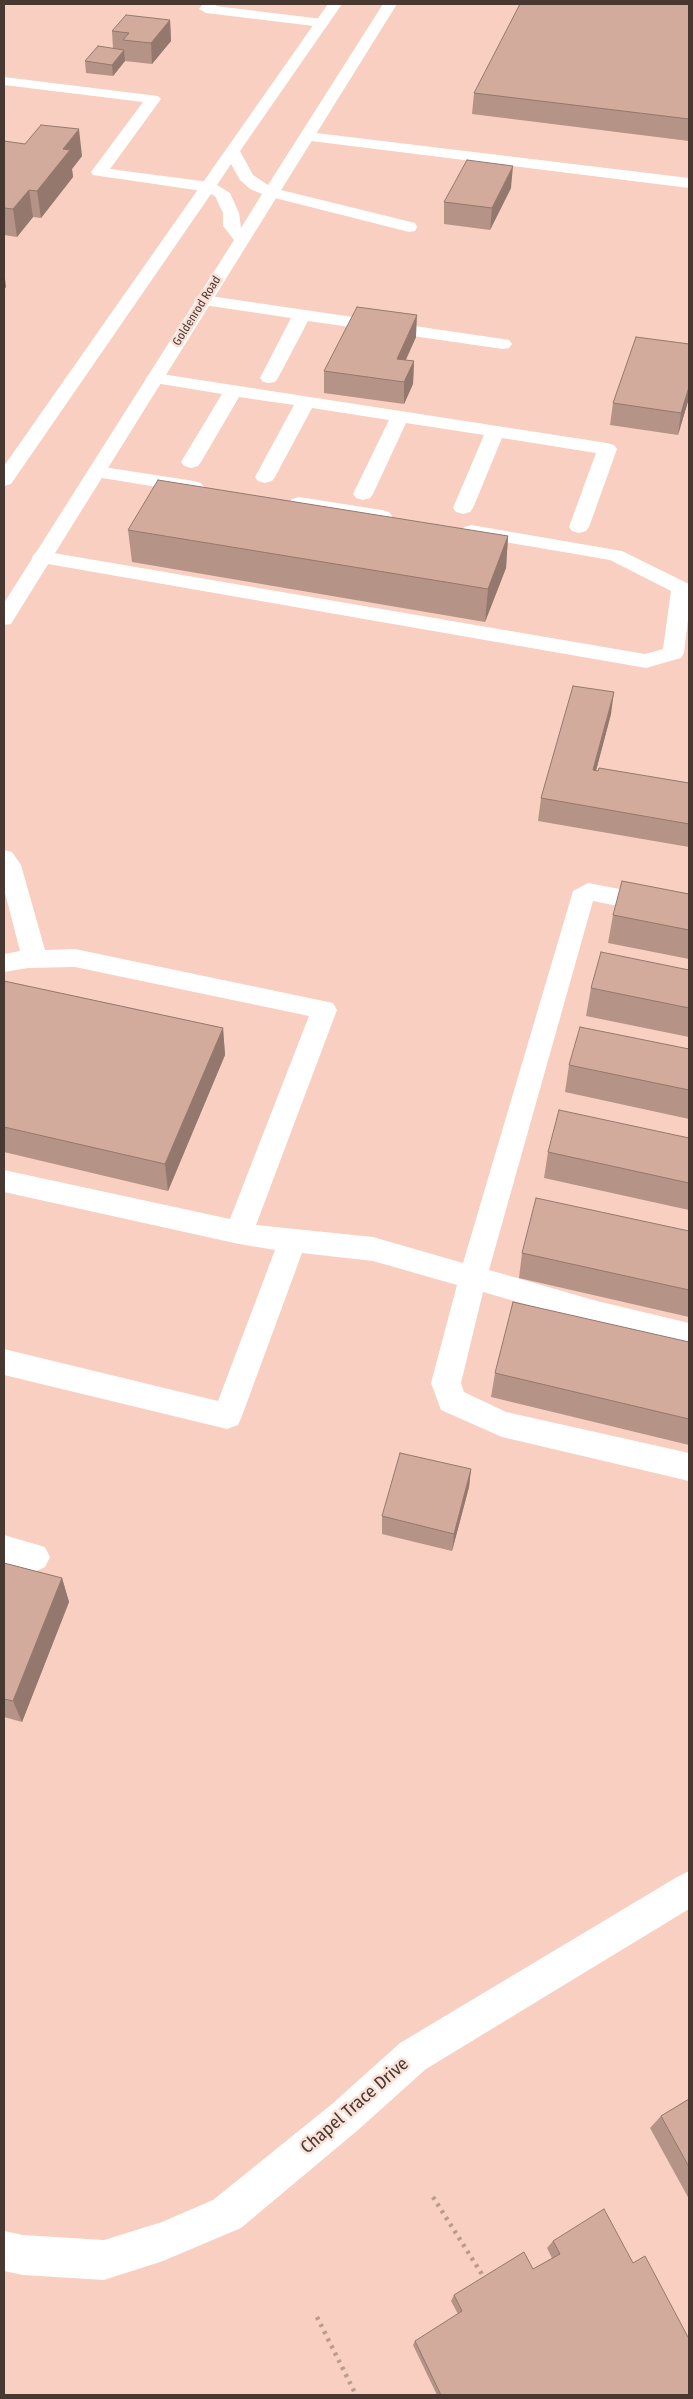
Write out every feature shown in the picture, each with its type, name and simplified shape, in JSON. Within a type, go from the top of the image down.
[{"type":"main road","points":[[210,4],[206,9],[322,23]]},
{"type":"main road","points":[[4,480],[335,4]]},
{"type":"main road","name":"Goldenrod Road","points":[[4,619],[390,4]]},
{"type":"main road","points":[[4,81],[153,99],[99,172],[209,187],[222,193],[231,213],[231,226],[242,239]]},
{"type":"main road","points":[[308,137],[689,184]]},
{"type":"main road","points":[[233,152],[246,177],[256,186],[273,193],[408,227]]},
{"type":"main road","points":[[203,300],[503,344]]},
{"type":"main road","points":[[269,378],[303,314]]},
{"type":"main road","points":[[155,378],[607,449],[579,527]]},
{"type":"main road","points":[[191,462],[233,391]]},
{"type":"main road","points":[[265,477],[305,403]]},
{"type":"main road","points":[[363,494],[400,417]]},
{"type":"main road","points":[[464,508],[495,432]]},
{"type":"main road","points":[[97,472],[213,490]]},
{"type":"main road","points":[[281,500],[398,519]]},
{"type":"main road","points":[[42,557],[646,661],[673,654],[682,588],[615,555],[448,527]]},
{"type":"main road","points":[[4,858],[9,865],[35,959]]},
{"type":"main road","points":[[689,911],[588,892],[582,897],[473,1277],[446,1383],[452,1401],[502,1424],[689,1467]]},
{"type":"main road","points":[[4,963],[35,959],[75,958],[324,1010],[239,1233]]},
{"type":"main road","points":[[4,1181],[239,1233],[292,1241],[373,1249],[597,1313],[689,1335]]},
{"type":"main road","points":[[4,1362],[227,1416],[292,1241]]},
{"type":"main road","points":[[4,1549],[34,1557]]},
{"type":"main road","name":"Chapel Trace Drive","points":[[4,2251],[23,2255],[104,2260],[163,2241],[227,2214],[346,2117],[413,2056],[689,1890]]},
{"type":"path","points":[[434,2197],[485,2279]]},
{"type":"path","points":[[317,2317],[356,2395]]},
{"type":"building","points":[[520,4],[689,4],[689,119],[474,93]]},
{"type":"building","points":[[126,15],[170,20],[151,43],[123,40],[129,33],[112,31]]},
{"type":"building","points":[[98,46],[124,50],[112,65],[85,61]]},
{"type":"building","points":[[41,125],[79,129],[63,149],[70,150],[37,191],[29,190],[13,209],[4,208],[4,141],[25,144]]},
{"type":"building","points":[[467,160],[513,166],[492,208],[444,202]]},
{"type":"building","points":[[357,307],[417,315],[397,359],[414,361],[404,382],[324,371]]},
{"type":"building","points":[[636,337],[689,344],[689,387],[681,413],[613,403]]},
{"type":"building","points":[[158,480],[508,536],[488,589],[128,530]]},
{"type":"building","points":[[573,686],[614,692],[593,770],[598,771],[599,768],[689,783],[689,824],[541,798]]},
{"type":"building","points":[[622,881],[689,894],[689,930],[613,915]]},
{"type":"building","points":[[601,952],[689,970],[689,1008],[591,988]]},
{"type":"building","points":[[4,981],[223,1028],[165,1164],[4,1127]]},
{"type":"building","points":[[580,1027],[689,1049],[689,1090],[569,1065]]},
{"type":"building","points":[[559,1110],[689,1138],[689,1183],[548,1152]]},
{"type":"building","points":[[536,1198],[689,1231],[689,1290],[522,1253]]},
{"type":"building","points":[[513,1302],[689,1342],[689,1419],[495,1373]]},
{"type":"building","points":[[400,1453],[471,1469],[454,1534],[382,1516]]},
{"type":"building","points":[[4,1563],[62,1578],[13,1701],[4,1699]]},
{"type":"building","points":[[689,2099],[689,2167],[661,2116]]},
{"type":"building","points":[[604,2209],[633,2263],[645,2256],[689,2339],[689,2395],[441,2395],[415,2341],[462,2311],[454,2295],[524,2252],[533,2269],[560,2254],[553,2241]]}]
